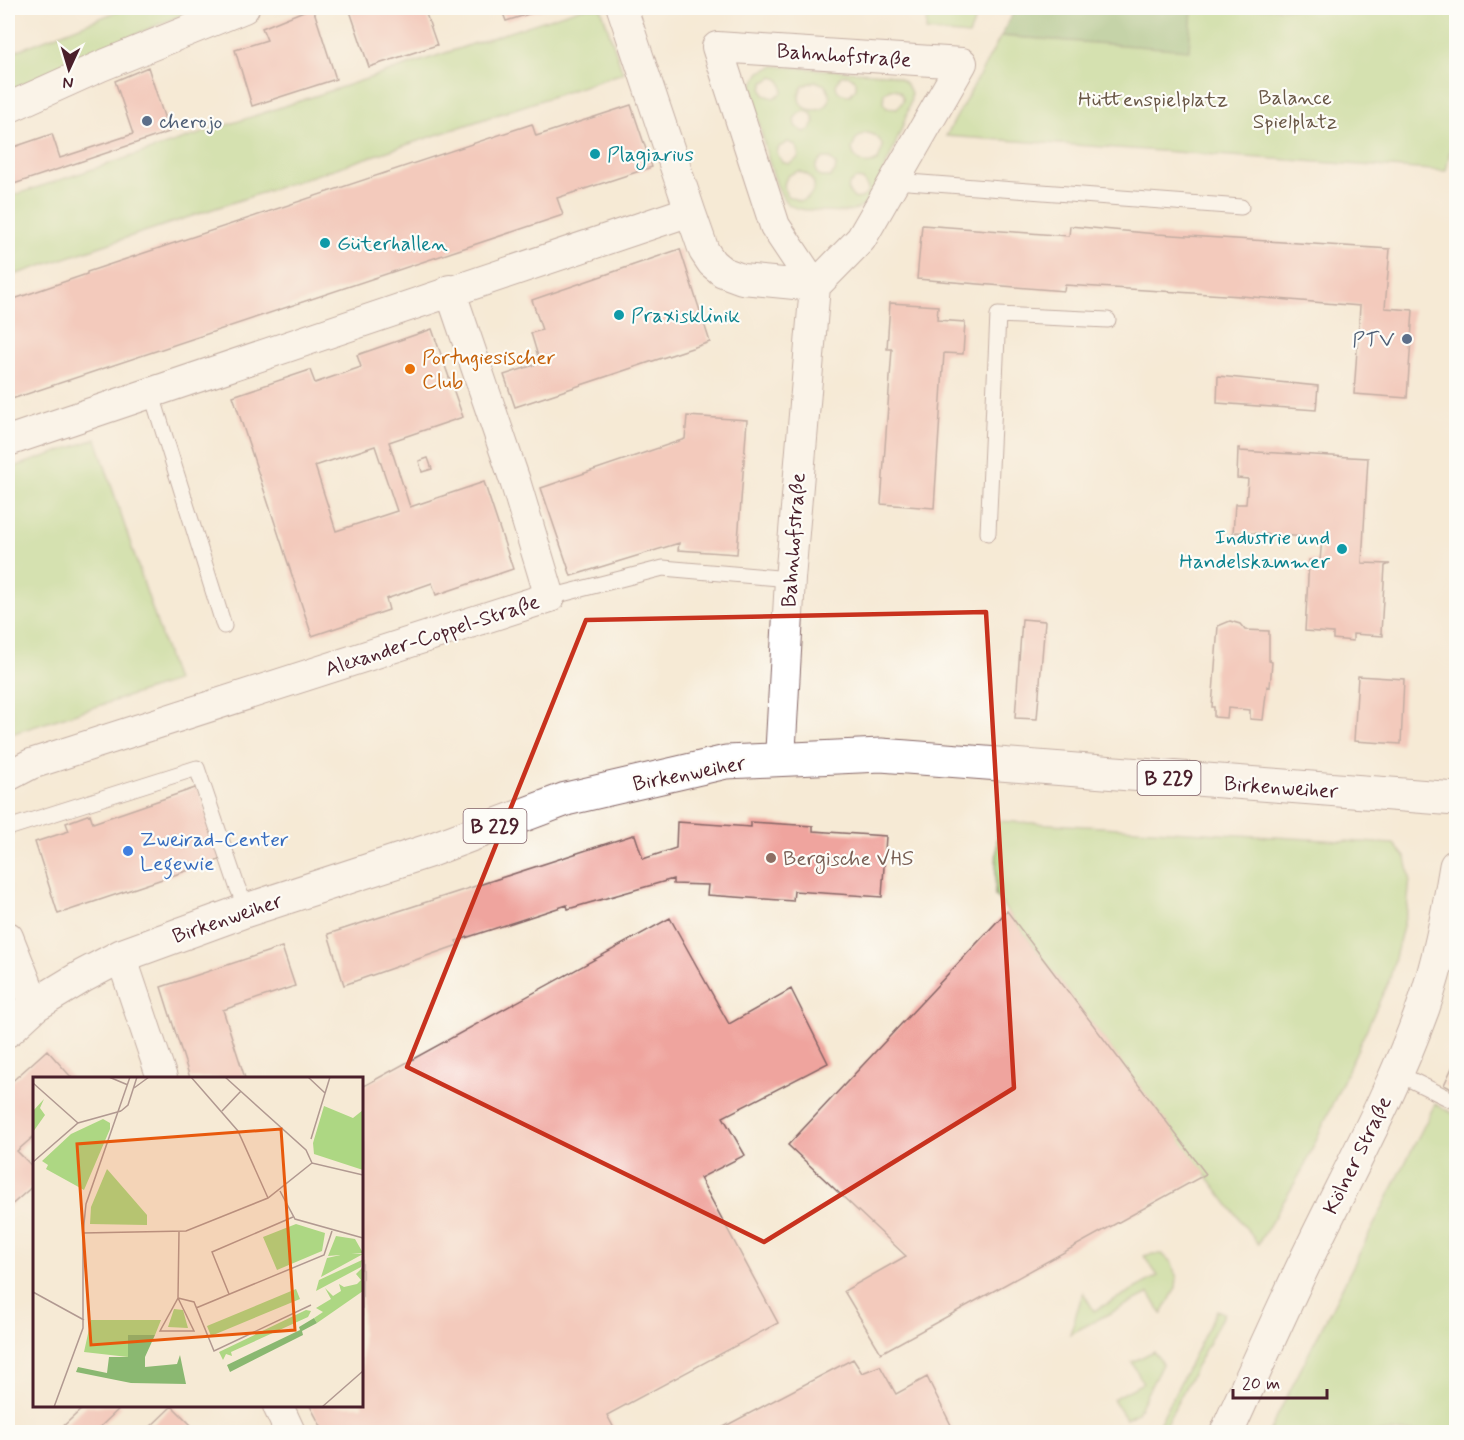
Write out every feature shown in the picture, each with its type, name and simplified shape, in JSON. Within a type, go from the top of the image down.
[{"type":"main road","name":"Birkenweiher","points":[[8,1030],[35,1005],[83,975],[121,956],[247,910],[428,851],[566,799],[726,762],[881,755],[1456,799]]},
{"type":"main road","name":"Kölner Straße","points":[[1227,1432],[1397,1073],[1423,1006],[1435,966],[1448,917],[1456,866]]},
{"type":"street","points":[[8,108],[101,66],[244,8]]},
{"type":"street","points":[[622,8],[704,251],[712,263],[723,272],[742,279],[815,286]]},
{"type":"street","name":"Bahnhofstraße","points":[[780,759],[790,579],[815,286],[775,226],[717,46],[962,63],[861,239],[815,286]]},
{"type":"street","points":[[8,441],[450,290],[690,211]]},
{"type":"street","name":"Alexander-Coppel-Straße","points":[[8,776],[31,764],[550,597],[515,481],[450,290]]},
{"type":"street","points":[[8,937],[35,1005]]},
{"type":"street","points":[[121,956],[162,1077]]},
{"type":"street","points":[[278,1407],[290,1432]]},
{"type":"lane","points":[[895,181],[1241,207]]},
{"type":"lane","points":[[987,533],[998,315],[1108,320]]},
{"type":"lane","points":[[151,393],[224,626]]},
{"type":"lane","points":[[550,597],[663,568],[790,579]]},
{"type":"lane","points":[[8,828],[197,768],[247,910]]},
{"type":"lane","points":[[1397,1073],[1456,1102]]},
{"type":"highlighted area","points":[[986,612],[1014,1088],[764,1242],[407,1067],[586,620]]},
{"type":"green space","points":[[126,8],[199,8],[71,61],[8,92],[8,54]]},
{"type":"green space","points":[[582,8],[601,8],[623,73],[8,277],[8,197]]},
{"type":"green space","points":[[927,8],[980,8],[969,35],[926,31]]},
{"type":"green space","points":[[1016,8],[1192,8],[1189,50],[1001,36]]},
{"type":"green space","points":[[1192,8],[1456,8],[1456,122],[1446,171],[946,136],[1001,36],[1188,49]]},
{"type":"green space","points":[[774,66],[888,74],[899,78],[907,85],[911,93],[910,101],[900,132],[876,187],[863,206],[850,211],[836,212],[801,209],[787,203],[781,195],[770,165],[757,111],[752,85],[760,72]],"holes":[[[848,75],[856,81],[856,88],[850,95],[840,93],[836,85],[841,76]],[[773,77],[780,81],[783,87],[782,93],[774,98],[764,95],[762,89],[764,82]],[[815,81],[825,85],[830,96],[828,104],[815,110],[801,104],[799,96],[803,86]],[[890,89],[898,90],[903,101],[897,109],[887,108],[883,103],[884,93]],[[804,111],[811,113],[815,122],[810,130],[804,132],[795,126],[794,119],[798,114]],[[865,133],[876,137],[883,147],[878,160],[869,163],[858,160],[852,149],[856,139]],[[788,142],[797,148],[798,158],[789,164],[782,162],[777,153],[779,147]],[[823,158],[829,158],[836,165],[835,172],[830,177],[820,177],[816,172],[816,165]],[[799,171],[808,175],[814,183],[811,195],[800,201],[787,196],[784,187],[787,177]],[[856,179],[863,180],[868,189],[866,194],[861,198],[854,198],[848,191],[849,184]]]},
{"type":"green space","points":[[96,439],[176,681],[8,735],[8,469]]},
{"type":"green space","points":[[998,821],[1394,844],[1406,858],[1410,878],[1407,910],[1390,978],[1302,1171],[1258,1244],[995,895]]},
{"type":"green space","points":[[1435,1104],[1456,1115],[1456,1432],[1269,1432]]},
{"type":"green space","points":[[1162,1254],[1171,1262],[1177,1278],[1176,1288],[1162,1314],[1149,1293],[1070,1334],[1083,1292],[1094,1311],[1158,1276],[1144,1256]]},
{"type":"green space","points":[[1217,1310],[1224,1313],[1162,1432],[1155,1432]]},
{"type":"green space","points":[[1154,1351],[1162,1364],[1137,1413],[1126,1419],[1113,1399],[1143,1383],[1132,1362]]},
{"type":"building","points":[[313,8],[336,79],[252,106],[235,50],[267,40],[262,28]]},
{"type":"building","points":[[349,8],[424,8],[437,45],[369,67]]},
{"type":"building","points":[[501,8],[548,8],[506,21]]},
{"type":"building","name":"cherojo","points":[[148,67],[169,132],[8,186],[8,149],[52,134],[60,158],[133,134],[115,81]]},
{"type":"building","name":"Güterhallen","points":[[631,105],[652,167],[557,198],[563,215],[9,400],[8,301],[87,274],[87,272],[532,124],[536,136]]},
{"type":"building","points":[[922,225],[1069,236],[1070,226],[1390,249],[1385,308],[1413,310],[1407,398],[1354,394],[1360,306],[1065,285],[1064,291],[917,279]]},
{"type":"building","name":"Praxisklinik","points":[[680,249],[710,342],[515,407],[504,375],[540,363],[531,333],[542,330],[532,300]]},
{"type":"building","points":[[890,303],[938,306],[937,320],[965,322],[963,354],[944,353],[934,508],[881,504],[892,349],[887,349]]},
{"type":"building","points":[[432,329],[463,417],[389,442],[410,507],[484,482],[513,569],[436,595],[432,583],[386,599],[389,610],[312,636],[233,396],[310,370],[315,383],[361,367],[357,355]],"holes":[[[375,446],[397,511],[336,531],[315,466]]]},
{"type":"building","points":[[1218,376],[1318,386],[1316,410],[1217,403]]},
{"type":"building","points":[[687,416],[747,420],[737,554],[678,550],[679,543],[571,576],[541,488],[685,439]]},
{"type":"building","name":"Industrie und Handelskammer","points":[[1238,448],[1240,451],[1368,458],[1362,563],[1390,564],[1385,566],[1381,633],[1383,636],[1353,634],[1353,641],[1333,639],[1333,633],[1305,631],[1309,560],[1320,561],[1322,538],[1236,532],[1233,534],[1235,504],[1246,504],[1248,479],[1237,478]]},
{"type":"building","points":[[428,458],[432,469],[422,472],[419,461]]},
{"type":"building","points":[[1022,619],[1045,621],[1037,719],[1015,718]]},
{"type":"building","points":[[1230,621],[1240,624],[1245,630],[1269,631],[1269,661],[1272,662],[1270,687],[1267,686],[1263,720],[1250,719],[1250,710],[1228,708],[1227,718],[1214,717],[1214,707],[1212,707],[1218,626]]},
{"type":"building","points":[[1358,676],[1404,679],[1401,744],[1354,741]]},
{"type":"building","name":"Zweirad-Center Legewie","points":[[198,787],[222,859],[58,914],[35,842],[69,831],[66,823],[90,814],[93,823]]},
{"type":"building","points":[[677,822],[751,827],[751,822],[813,826],[813,831],[886,836],[882,897],[794,891],[793,901],[707,895],[708,885],[673,884],[673,879],[568,909],[567,905],[456,941],[458,945],[344,985],[328,934],[633,835],[635,835],[643,859],[676,848]]},
{"type":"building","points":[[1007,911],[1206,1174],[881,1353],[844,1291],[906,1256],[788,1145]]},
{"type":"building","points":[[670,918],[729,1024],[791,989],[828,1063],[723,1117],[745,1155],[700,1178],[778,1323],[607,1415],[616,1432],[324,1432],[311,1407],[363,1407],[363,1086]]},
{"type":"building","points":[[282,947],[295,986],[223,1010],[245,1077],[190,1077],[161,987]]},
{"type":"building","points":[[47,1050],[71,1077],[33,1077],[33,1137],[17,1151],[33,1167],[33,1186],[8,1208],[8,1085]]},
{"type":"building","points":[[1456,1059],[1456,1091],[1444,1085]]},
{"type":"building","points":[[853,1359],[862,1373],[880,1366],[896,1394],[927,1377],[953,1429],[946,1432],[714,1432]]},
{"type":"building","points":[[84,1407],[121,1407],[98,1429],[101,1432],[57,1432]]},
{"type":"building","points":[[173,1407],[198,1432],[145,1432]]},
{"type":"place","name":"cherojo","points":[[147,121]]},
{"type":"place","name":"Plagiarius","points":[[595,154]]},
{"type":"place","name":"Güterhallen","points":[[325,243]]},
{"type":"place","name":"Praxisklinik","points":[[619,315]]},
{"type":"place","name":"PTV","points":[[1407,339]]},
{"type":"place","name":"Portugiesischer Club","points":[[410,369]]},
{"type":"place","name":"Industrie und Handelskammer","points":[[1342,549]]},
{"type":"place","name":"Zweirad-Center Legewie","points":[[128,851]]},
{"type":"place","name":"Bergische VHS","points":[[771,858]]},
{"type":"park label","name":"Hüttenspielplatz","points":[[1153,99]]},
{"type":"park label","name":"Balance Spielplatz","points":[[1295,109]]}]
